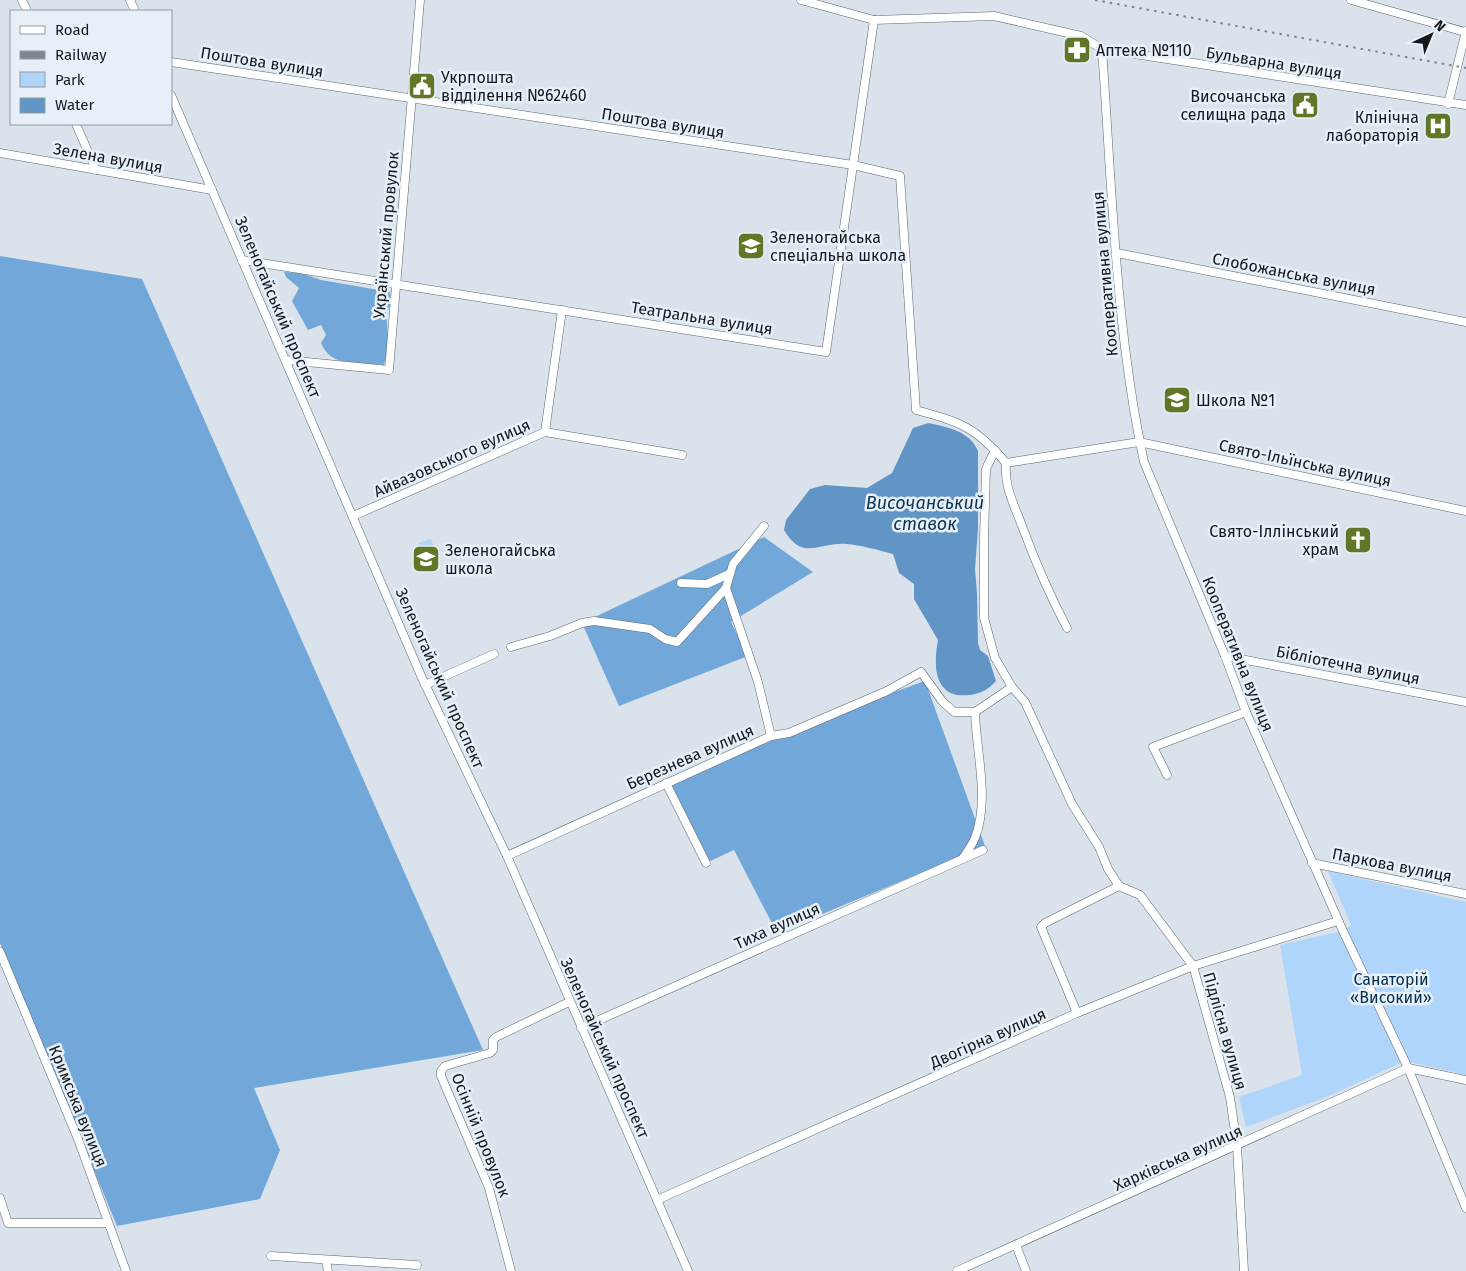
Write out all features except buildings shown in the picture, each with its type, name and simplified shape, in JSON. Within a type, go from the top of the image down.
[{"type":"street","name":"Український провулок","points":[[286,360],[389,370],[420,0]]},
{"type":"street","name":"Бульварна вулиця","points":[[801,0],[874,20],[994,16],[1081,36],[1102,49],[1466,106]]},
{"type":"street","points":[[1351,0],[1466,32],[1448,104]]},
{"type":"street","name":"Театральна вулиця","points":[[242,260],[826,352],[874,20]]},
{"type":"street","name":"Кооперативна вулиця","points":[[1102,49],[1126,358],[1139,442],[1144,462],[1225,656],[1246,712],[1338,921],[1408,1068],[1466,1208]]},
{"type":"street","name":"Поштова вулиця","points":[[172,62],[853,165],[900,176],[916,410],[956,421],[976,432],[995,450]]},
{"type":"street","name":"Зеленогайський проспект","points":[[172,97],[425,685],[507,856],[569,1002],[688,1271]]},
{"type":"street","points":[[76,125],[96,170]]},
{"type":"street","name":"Зелена вулиця","points":[[0,153],[212,190]]},
{"type":"street","name":"Слобожанська вулиця","points":[[1117,253],[1466,322]]},
{"type":"street","points":[[545,432],[562,310]]},
{"type":"street","name":"Айвазовського вулиця","points":[[353,516],[545,432],[682,455]]},
{"type":"street","points":[[1006,463],[1139,442]]},
{"type":"street","name":"Свято-Ільїнська вулиця","points":[[1139,442],[1466,511]]},
{"type":"street","points":[[1067,628],[1044,583],[1009,495],[1005,478],[1006,463],[995,450],[986,469],[984,486],[984,618],[995,658],[1012,688],[1025,702],[1072,804],[1099,846],[1108,869],[1119,886],[1045,922],[1041,927],[1077,1013]]},
{"type":"street","points":[[511,647],[550,636],[582,623],[594,621],[650,630],[665,639],[677,642],[726,588],[733,564],[764,526]]},
{"type":"street","points":[[681,583],[707,584],[729,574]]},
{"type":"street","name":"Березнева вулиця","points":[[507,856],[771,736],[758,682],[726,588]]},
{"type":"street","points":[[425,685],[494,654]]},
{"type":"street","name":"Бібліотечна вулиця","points":[[1225,656],[1466,702]]},
{"type":"street","points":[[771,736],[790,733],[887,691],[921,672],[942,701],[954,712],[975,712],[1012,688]]},
{"type":"street","points":[[964,858],[975,838],[980,819],[980,772],[975,712]]},
{"type":"street","points":[[1167,775],[1153,747],[1246,712]]},
{"type":"street","points":[[666,783],[706,863]]},
{"type":"street","name":"Тиха вулиця","points":[[581,1028],[983,850]]},
{"type":"street","name":"Паркова вулиця","points":[[1312,863],[1466,894]]},
{"type":"street","name":"Підлісна вулиця","points":[[1119,886],[1140,895],[1193,966],[1230,1097],[1238,1146],[1244,1271]]},
{"type":"street","name":"Двогірна вулиця","points":[[657,1200],[1077,1013],[1193,966],[1338,921]]},
{"type":"street","name":"Кримська вулиця","points":[[0,952],[78,1139],[126,1271]]},
{"type":"street","name":"Осінній провулок","points":[[511,1271],[489,1188],[440,1071],[445,1066],[490,1053],[493,1040],[496,1037],[569,1002]]},
{"type":"street","points":[[1408,1068],[1466,1080]]},
{"type":"street","name":"Харківська вулиця","points":[[957,1271],[1408,1068]]},
{"type":"street","points":[[0,1198],[8,1223],[108,1223]]},
{"type":"street","points":[[1016,1245],[1026,1271]]},
{"type":"street","points":[[271,1256],[417,1265]]},
{"type":"street","points":[[326,1260],[328,1271]]},
{"type":"green space","points":[[431,539],[440,563],[427,568],[418,543]]},
{"type":"green space","name":"Санаторій «Високий»","points":[[1328,871],[1466,902],[1466,1075],[1405,1061],[1329,1096],[1246,1127],[1239,1097],[1302,1075],[1280,945],[1342,931],[1351,925]]},
{"type":"shaded area","points":[[0,256],[142,279],[483,1050],[254,1088],[280,1150],[260,1199],[117,1226],[0,943]]},
{"type":"shaded area","points":[[284,272],[301,273],[321,280],[390,292],[391,305],[386,312],[388,339],[384,365],[348,363],[332,357],[321,343],[326,335],[321,325],[308,330],[292,301],[299,288],[286,277]]},
{"type":"shaded area","points":[[764,537],[813,572],[731,622],[748,656],[619,706],[582,623]]},
{"type":"shaded area","points":[[925,681],[985,846],[777,933],[734,850],[706,863],[666,783],[771,736]]},
{"type":"water","name":"Височанський ставок","points":[[928,423],[950,428],[964,434],[978,451],[978,529],[975,569],[978,643],[980,650],[988,656],[996,681],[977,694],[957,695],[949,692],[942,686],[936,670],[938,640],[914,599],[914,584],[899,573],[893,554],[846,544],[805,548],[791,540],[784,530],[786,520],[810,489],[825,485],[867,488],[892,473],[913,428]]},
{"type":"railway","points":[[1095,0],[1466,68]]},
{"type":"place","name":"Аптека №110","points":[[1077,50]]},
{"type":"place","name":"Укрпошта відділення №62460","points":[[422,86]]},
{"type":"place","name":"Височанська селищна рада","points":[[1305,105]]},
{"type":"place","name":"Клінічна лабораторія","points":[[1438,126]]},
{"type":"place","name":"Зеленогайська спеціальна школа","points":[[751,246]]},
{"type":"place","name":"Школа №1","points":[[1177,400]]},
{"type":"place","name":"Свято-Іллінський храм","points":[[1358,540]]},
{"type":"place","name":"Зеленогайська школа","points":[[426,559]]}]
